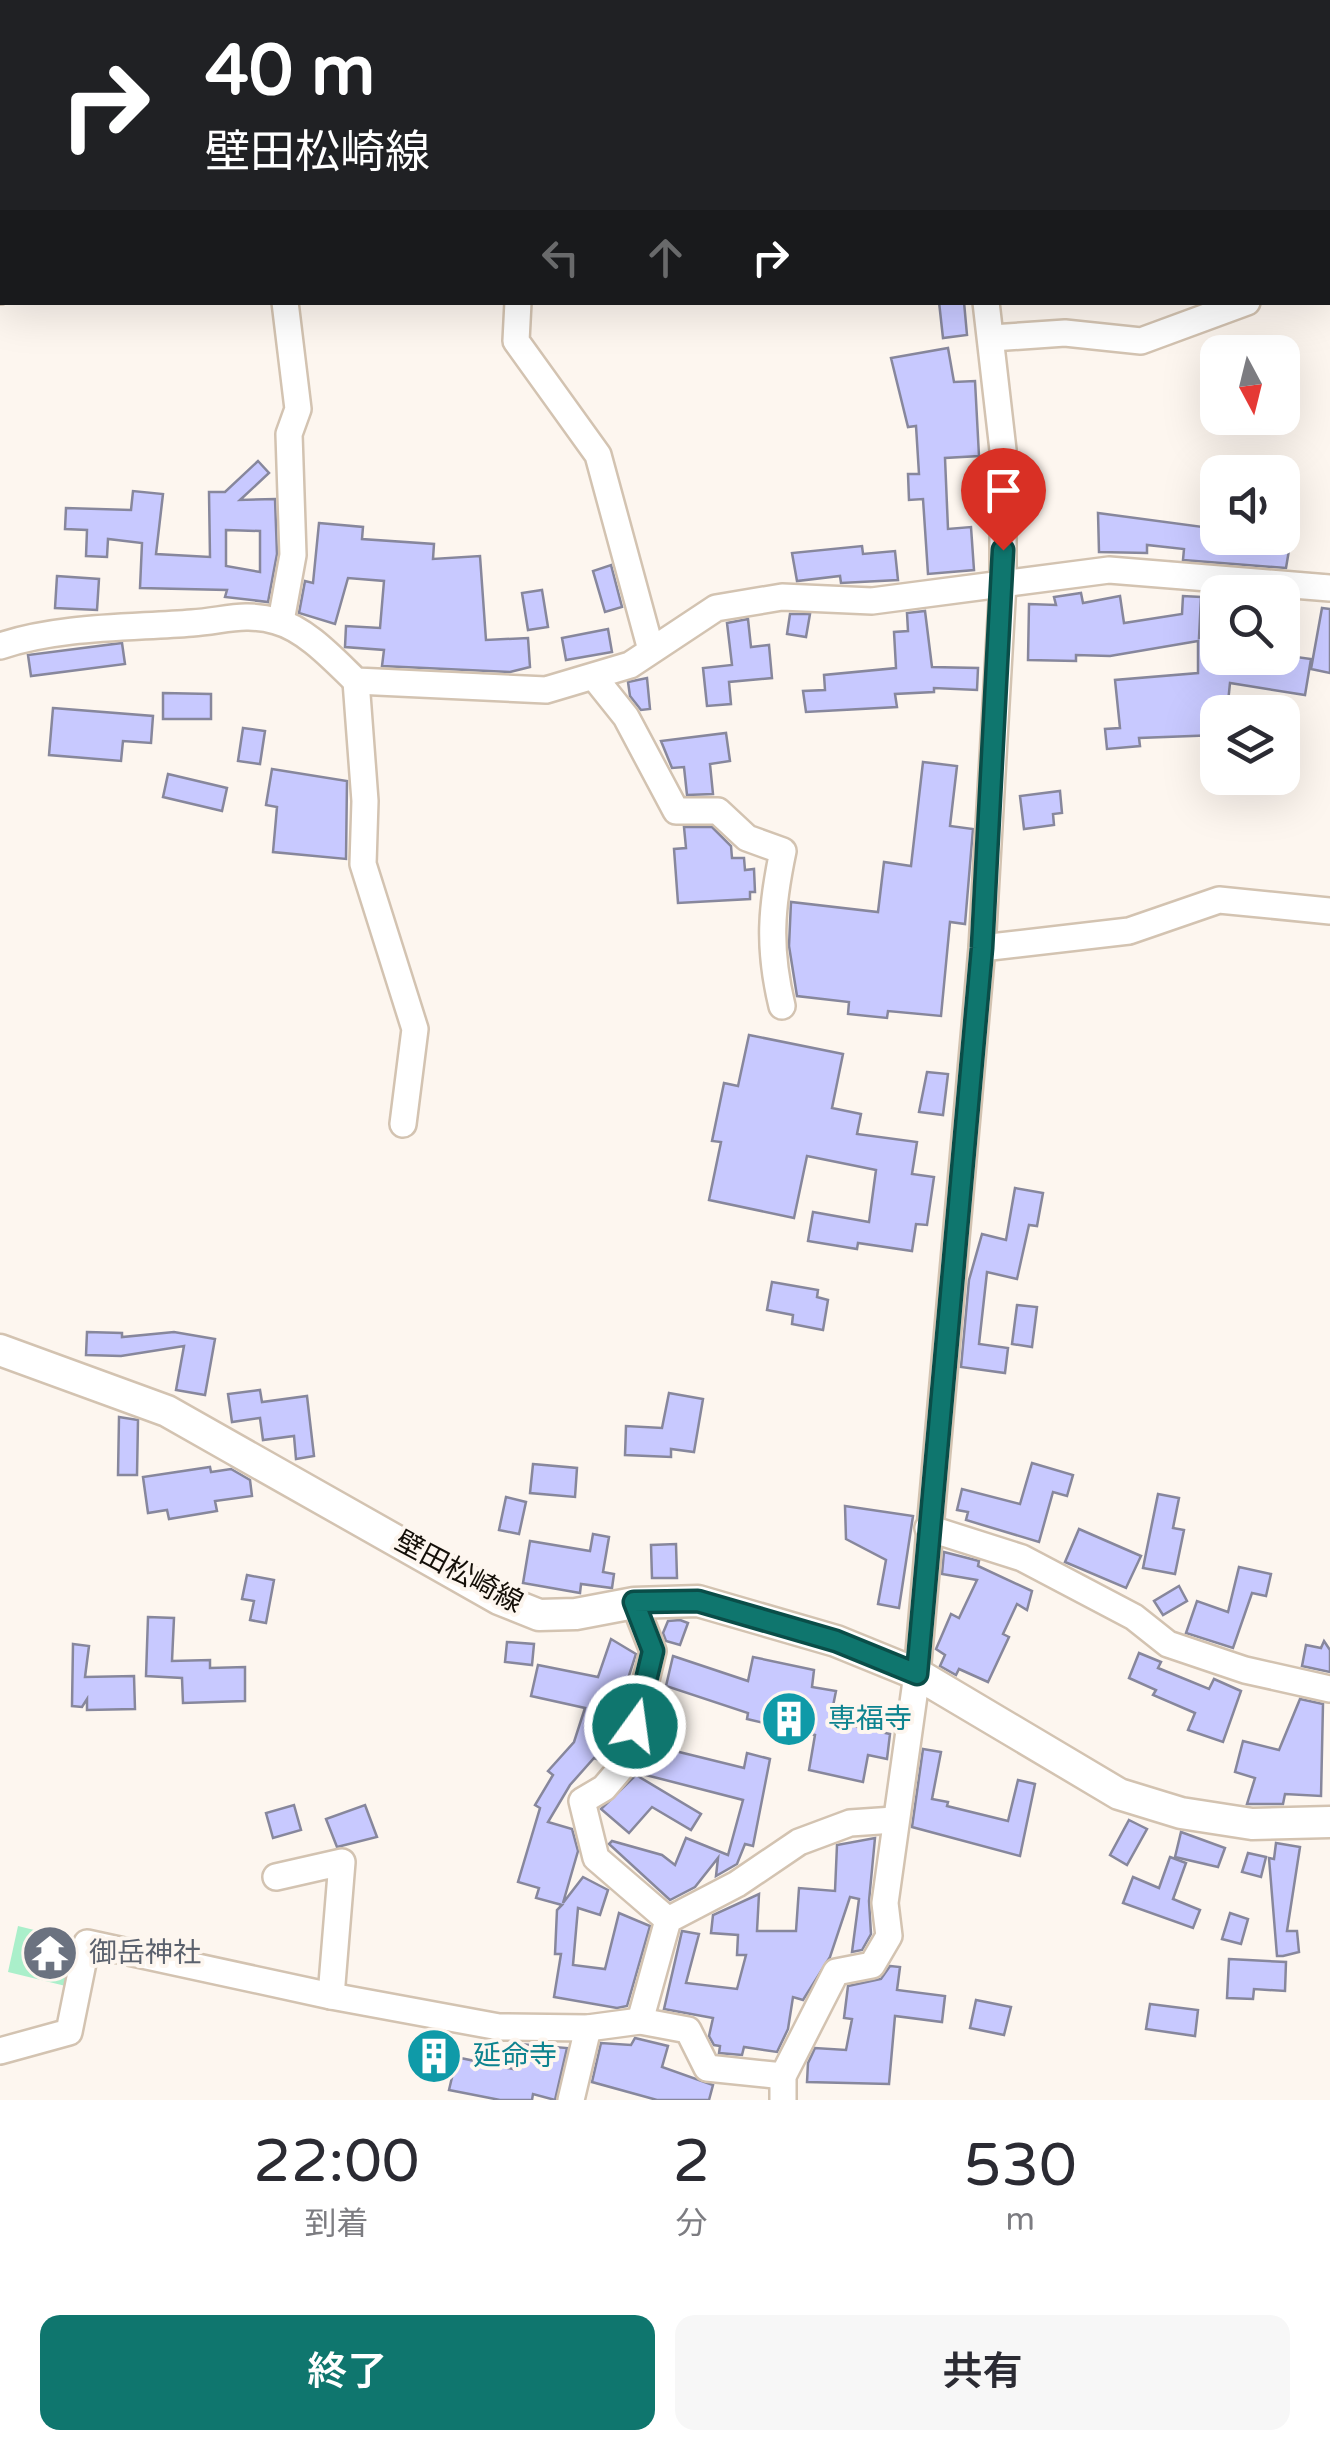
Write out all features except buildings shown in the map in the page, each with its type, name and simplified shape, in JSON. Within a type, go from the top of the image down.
[{"type":"main road","name":"壁田松崎線","points":[[0,1350],[167,1411],[512,1604],[539,1614],[576,1614],[634,1602],[698,1601],[836,1641],[917,1674],[1119,1794],[1180,1813],[1252,1824],[1330,1822]]},
{"type":"street","points":[[280,622],[293,555],[289,434],[298,409],[284,305]]},
{"type":"street","points":[[518,305],[516,341],[598,456],[651,650]]},
{"type":"street","points":[[0,2051],[69,2032],[88,1942],[331,1996],[499,2027],[588,2028],[640,2021],[688,2030],[706,2068],[783,2088],[836,1972],[872,1965],[888,1936],[885,1902],[894,1820],[917,1674],[982,948],[1003,583],[1003,450],[986,305]]},
{"type":"street","points":[[992,338],[1065,333],[1140,341],[1240,305]]},
{"type":"street","points":[[0,646],[108,628],[198,623],[236,614],[280,622],[323,650],[356,681],[546,690],[630,666],[716,608],[782,597],[872,601],[1109,570],[1330,588]]},
{"type":"street","points":[[594,677],[626,717],[676,811],[718,811],[747,838],[783,850],[773,900],[771,960],[782,1006]]},
{"type":"street","points":[[356,681],[365,801],[363,864],[415,1030],[403,1124]]},
{"type":"street","points":[[982,948],[1129,931],[1219,900],[1330,911]]},
{"type":"street","points":[[928,1528],[1022,1558],[1134,1617],[1168,1644],[1245,1670],[1330,1688]]},
{"type":"street","points":[[634,1602],[653,1651],[626,1762],[604,1788],[582,1801],[596,1858],[668,1920]]},
{"type":"street","points":[[640,2021],[668,1920],[736,1884],[799,1842],[850,1823],[894,1820]]},
{"type":"street","points":[[276,1877],[342,1862],[331,1996]]},
{"type":"street","points":[[571,2100],[588,2028]]},
{"type":"green space","points":[[18,1926],[87,1943],[78,1989],[8,1972]]},
{"type":"place","name":"専福寺","points":[[789,1719]]},
{"type":"place","name":"御岳神社","points":[[50,1953]]},
{"type":"place","name":"延命寺","points":[[434,2056]]},
{"type":"route","points":[[635,1726],[653,1651],[634,1602],[698,1601],[836,1641],[917,1674],[982,948],[1003,550]]}]
